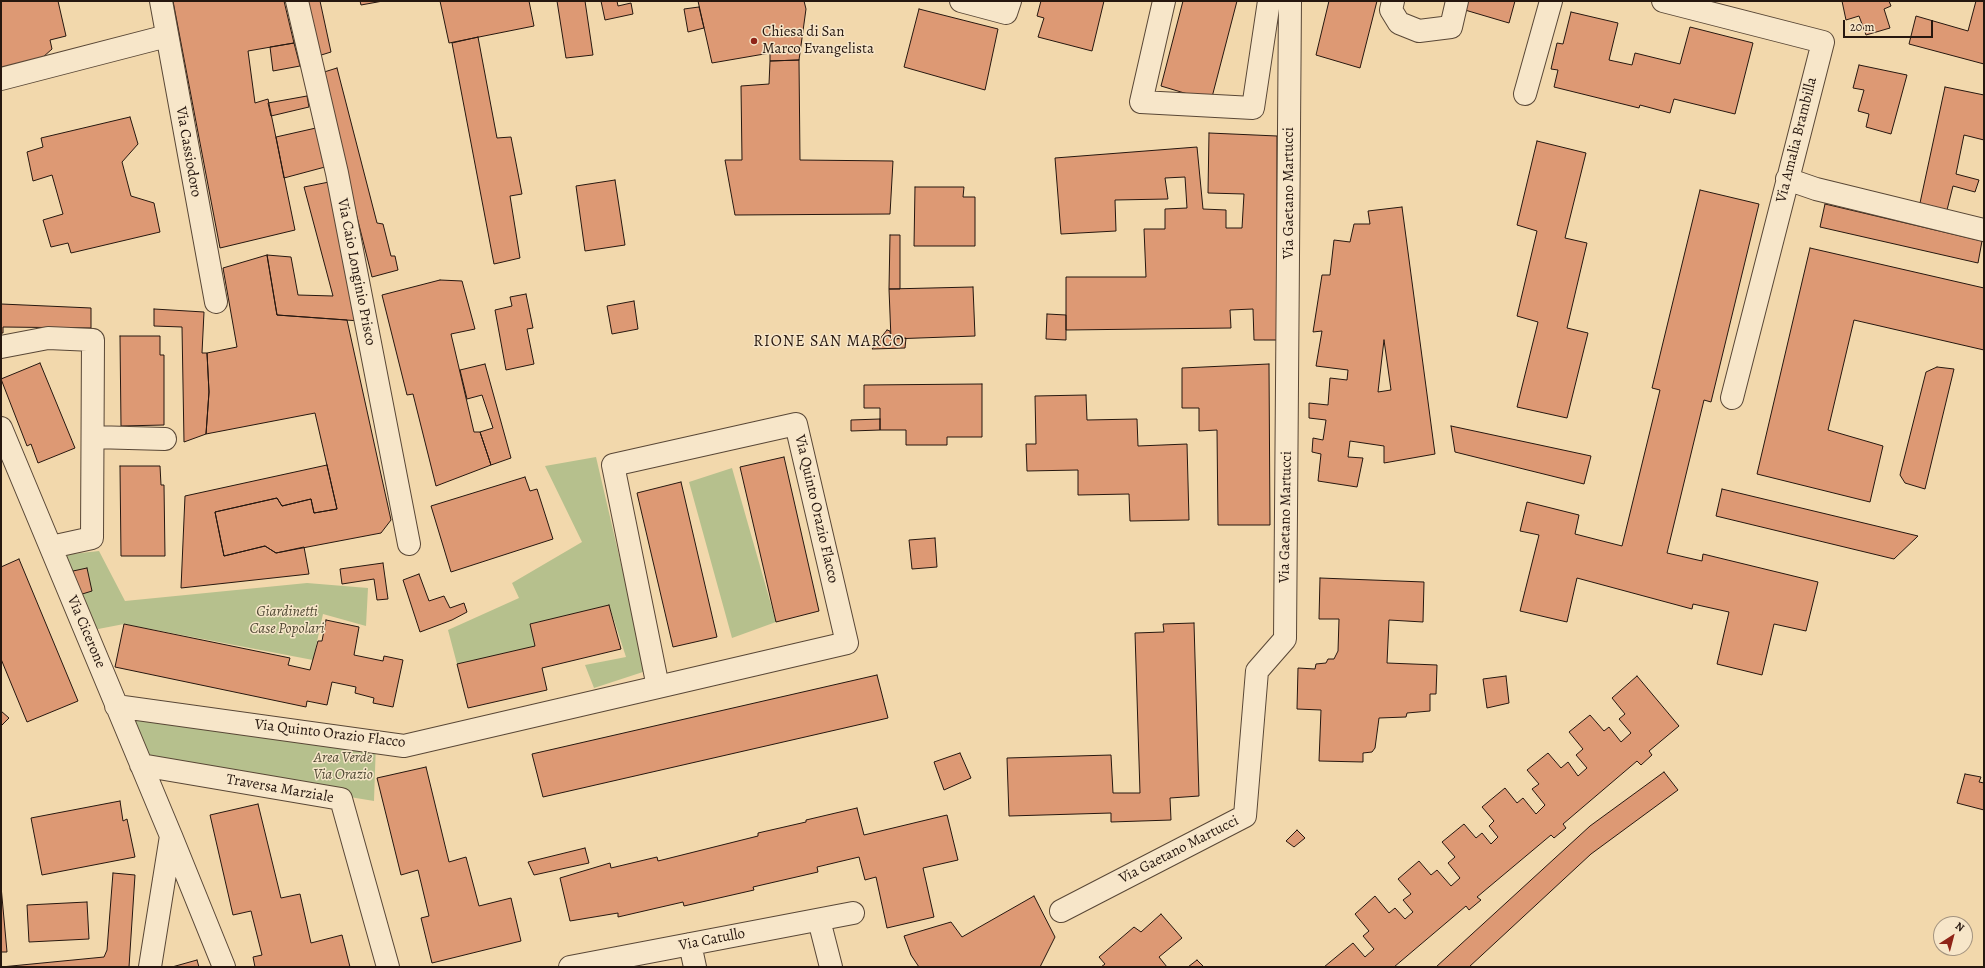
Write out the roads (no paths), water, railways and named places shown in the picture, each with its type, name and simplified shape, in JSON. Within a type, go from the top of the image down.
[{"type":"street","name":"Via Cassiodoro","points":[[161,1],[216,302]]},
{"type":"street","name":"Via Caio Longinio Prisco","points":[[297,1],[337,173],[409,544]]},
{"type":"street","points":[[961,1],[1006,13],[1010,1]]},
{"type":"street","points":[[1164,1],[1142,102],[1254,108],[1269,1]]},
{"type":"street","name":"Via Gaetano Martucci","points":[[1061,911],[1245,816],[1257,671],[1285,639],[1290,1]]},
{"type":"street","points":[[1393,1],[1391,10],[1399,23],[1419,31],[1451,27],[1457,1]]},
{"type":"street","points":[[1525,94],[1551,1]]},
{"type":"street","name":"Via Amalia Brambilla","points":[[1663,1],[1823,42],[1732,398]]},
{"type":"street","points":[[1,80],[167,36]]},
{"type":"street","points":[[1787,179],[1816,189],[1984,230]]},
{"type":"street","points":[[1,347],[48,338],[93,340],[92,538],[51,547]]},
{"type":"street","name":"Via Quinto Orazio Flacco","points":[[116,706],[404,746],[658,687],[847,643],[796,424],[613,465],[658,687]]},
{"type":"street","name":"Via Cicerone","points":[[1,428],[224,967]]},
{"type":"street","points":[[93,437],[164,439]]},
{"type":"street","name":"Traversa Marziale","points":[[141,765],[341,799],[388,967]]},
{"type":"street","points":[[150,967],[171,836]]},
{"type":"street","name":"Via Catullo","points":[[570,967],[853,913]]},
{"type":"street","points":[[818,920],[831,967]]},
{"type":"street","points":[[690,944],[695,967]]},
{"type":"place","name":"Chiesa di San Marco Evangelista","points":[[754,41]]},
{"type":"district","name":"RIONE SAN MARCO","points":[[829,342]]},
{"type":"park label","name":"Giardinetti Case Popolari","points":[[287,620]]},
{"type":"park label","name":"Area Verde Via Orazio","points":[[343,766]]}]
